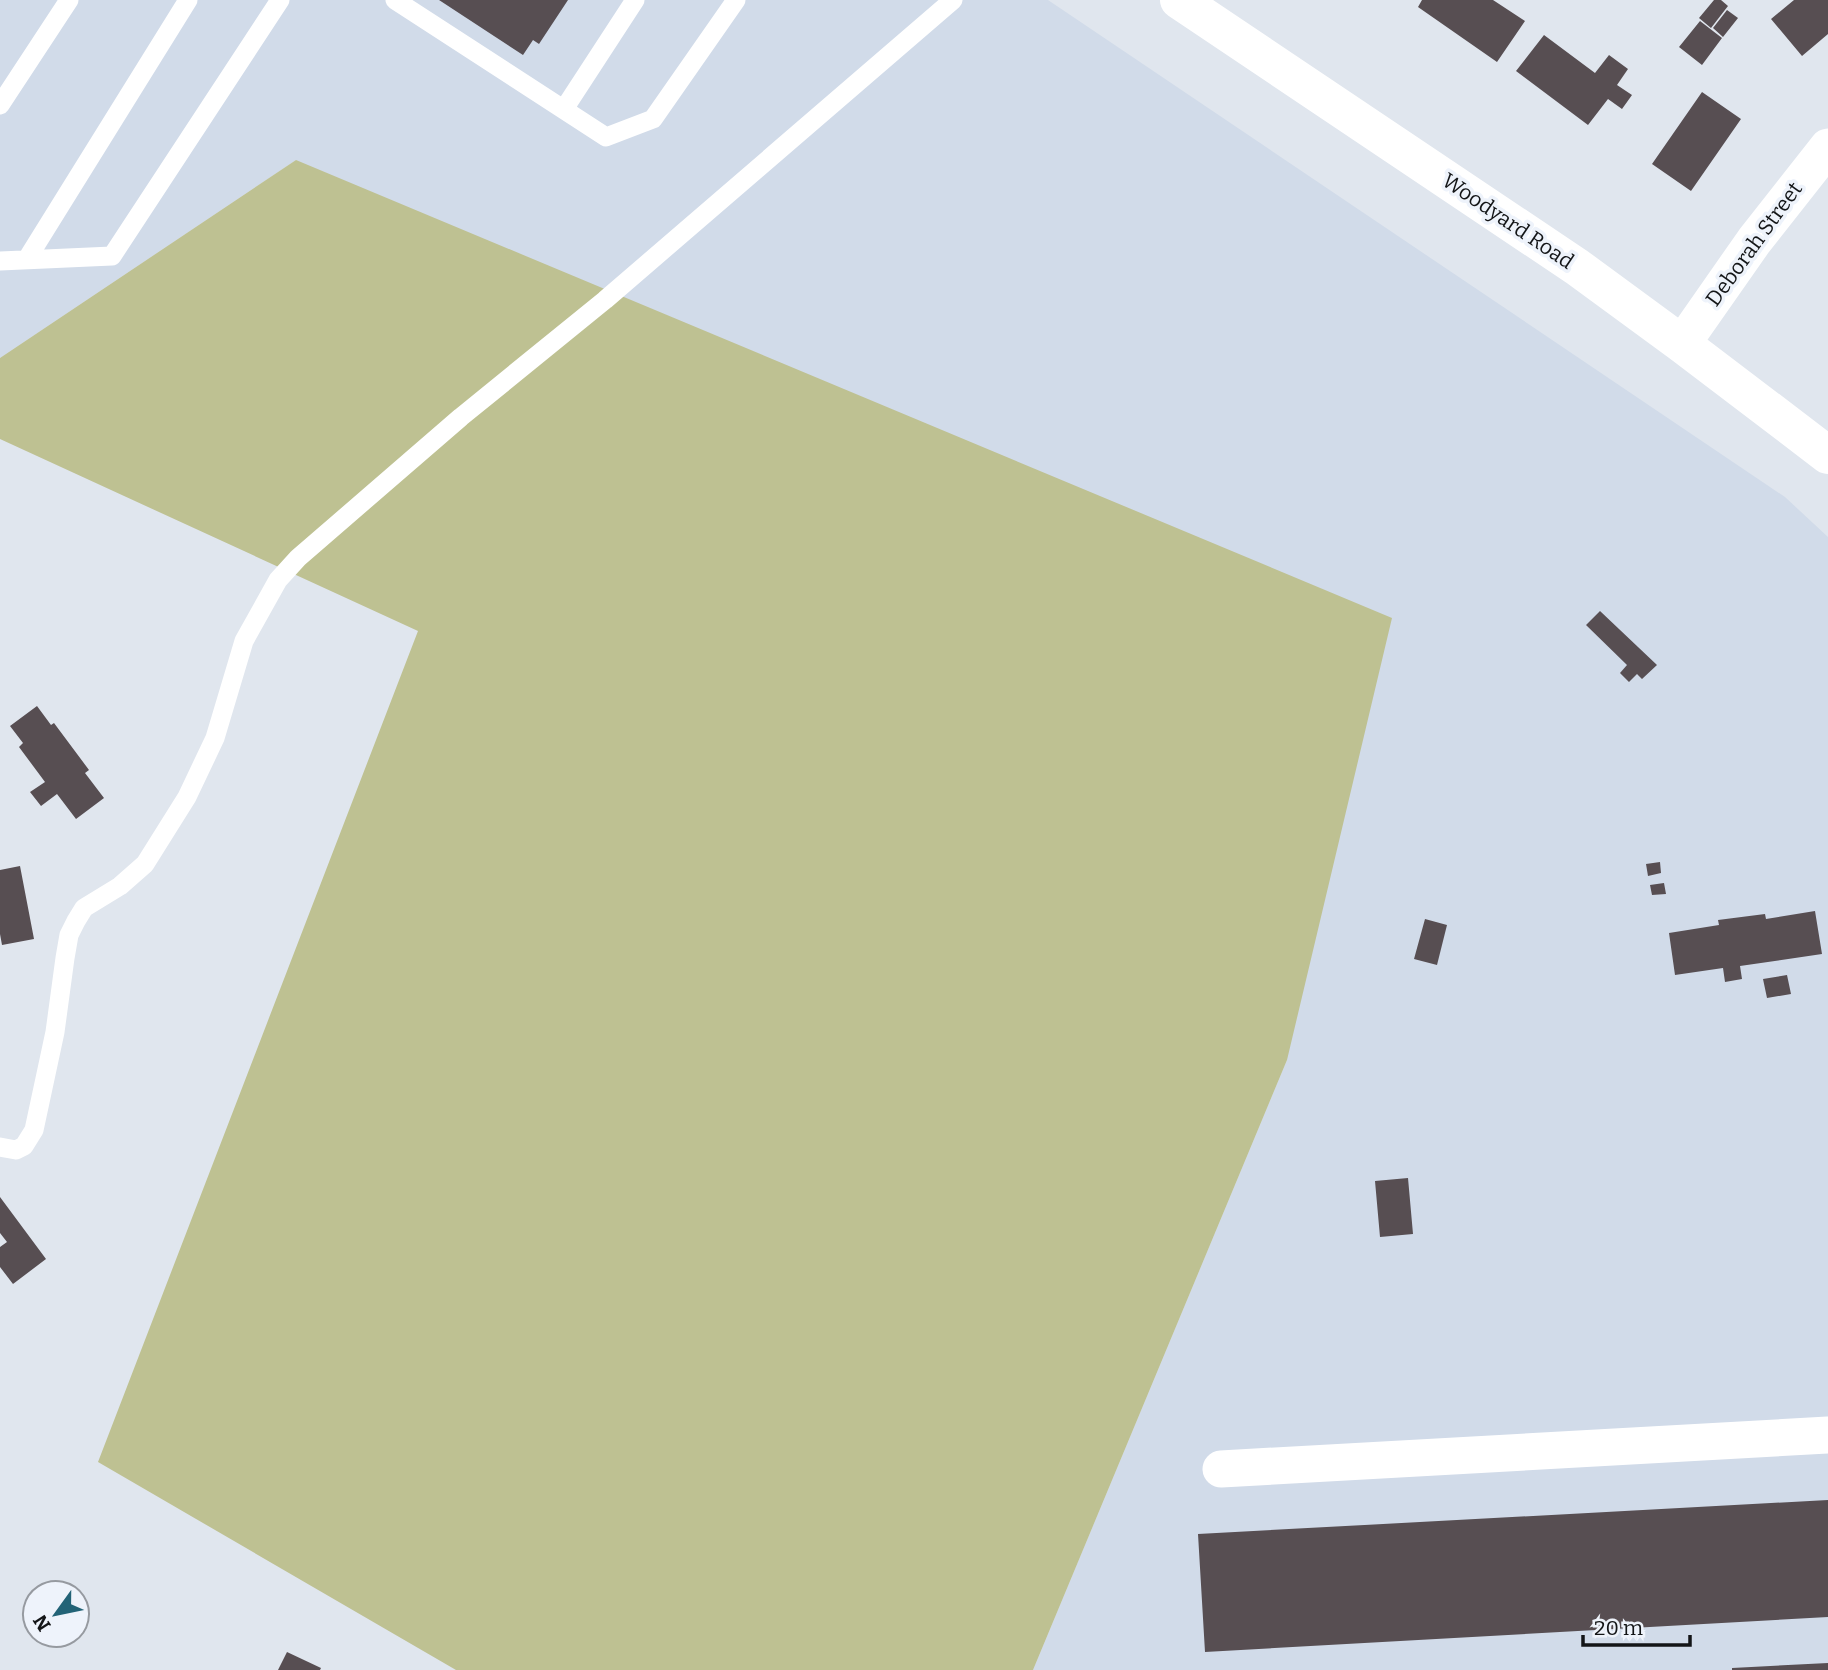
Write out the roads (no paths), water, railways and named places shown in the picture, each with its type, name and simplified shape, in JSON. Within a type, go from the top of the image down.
[{"type":"main road","name":"Woodyard Road","points":[[1179,0],[1577,267],[1828,455]]},
{"type":"street","name":"Deborah Street","points":[[1682,344],[1754,241],[1828,147]]},
{"type":"street","points":[[1221,1469],[1828,1435]]},
{"type":"lane","points":[[0,105],[69,0]]},
{"type":"lane","points":[[27,260],[188,0]]},
{"type":"lane","points":[[0,261],[112,256],[279,0]]},
{"type":"lane","points":[[395,0],[606,137],[653,119],[736,0]]},
{"type":"lane","points":[[564,109],[635,0]]},
{"type":"lane","points":[[0,1147],[16,1150],[24,1146],[34,1130],[55,1032],[69,935],[84,908],[120,886],[145,864],[187,797],[215,738],[244,641],[278,580],[298,558],[461,417],[605,300],[953,0]]}]
